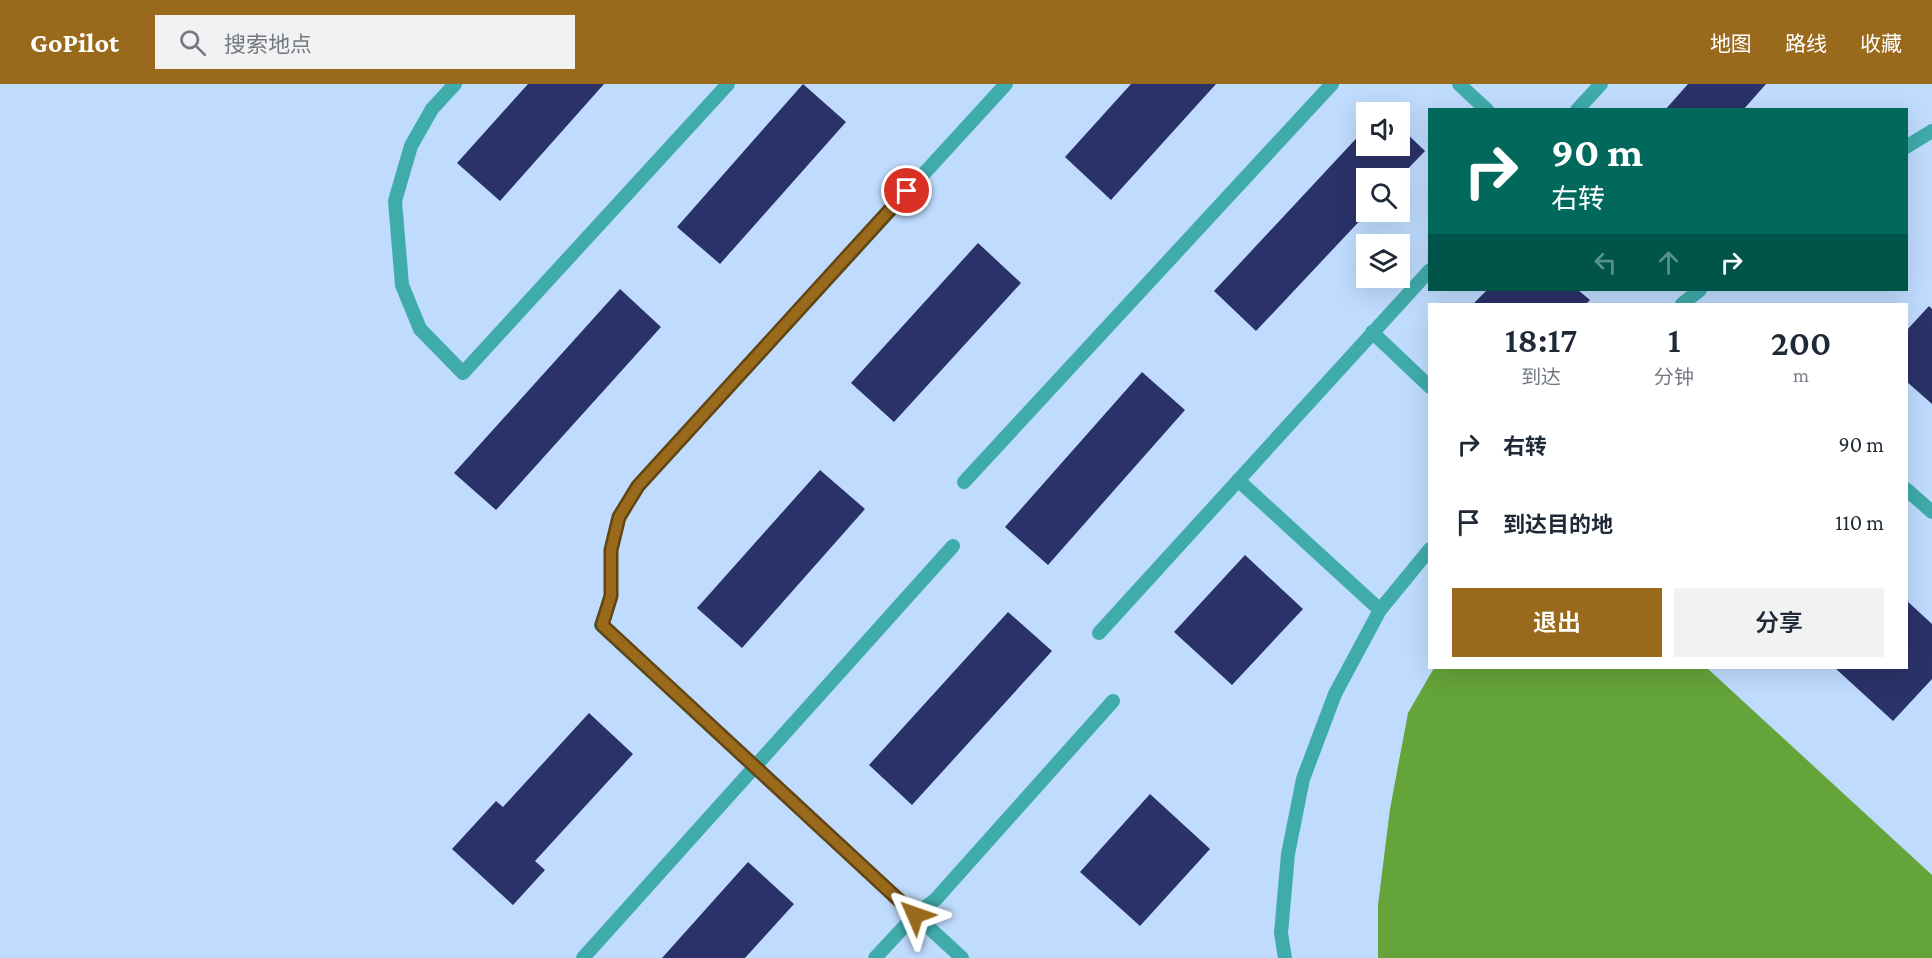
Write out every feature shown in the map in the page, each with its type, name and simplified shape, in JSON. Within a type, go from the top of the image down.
[{"type":"lane","points":[[455,84],[432,109],[411,146],[395,201],[402,285],[420,328],[463,373],[728,84]]},
{"type":"lane","points":[[962,958],[602,625],[611,596],[611,550],[619,517],[638,486],[1006,84]]},
{"type":"lane","points":[[964,482],[1332,84]]},
{"type":"lane","points":[[1459,84],[1485,108]]},
{"type":"lane","points":[[1579,108],[1601,84]]},
{"type":"lane","points":[[1908,146],[1932,131]]},
{"type":"lane","points":[[1099,633],[1428,272]]},
{"type":"lane","points":[[1372,332],[1428,385]]},
{"type":"lane","points":[[1238,480],[1380,610]]},
{"type":"lane","points":[[1908,491],[1932,512]]},
{"type":"lane","points":[[584,958],[953,546]]},
{"type":"lane","points":[[1285,958],[1281,933],[1288,854],[1303,779],[1335,694],[1380,610],[1428,551]]},
{"type":"lane","points":[[875,958],[915,915],[936,899],[1113,701]]},
{"type":"shaded area","points":[[1433,669],[1708,669],[1932,875],[1932,958],[1378,958],[1378,905],[1390,809],[1408,713]]},
{"type":"building","points":[[528,84],[604,84],[500,201],[457,163]]},
{"type":"building","points":[[803,84],[846,122],[720,264],[677,227]]},
{"type":"building","points":[[1131,84],[1216,84],[1111,200],[1065,157]]},
{"type":"building","points":[[1688,84],[1766,84],[1745,108],[1667,108]]},
{"type":"building","points":[[1410,137],[1425,151],[1409,168],[1356,168],[1356,222],[1359,222],[1256,331],[1214,291],[1356,139],[1356,156],[1410,156]]},
{"type":"building","points":[[978,243],[1021,283],[894,422],[851,383]]},
{"type":"building","points":[[620,289],[661,327],[496,510],[454,473]]},
{"type":"building","points":[[1486,291],[1579,291],[1590,300],[1587,303],[1474,303]]},
{"type":"building","points":[[1929,306],[1932,309],[1932,404],[1908,383],[1908,329]]},
{"type":"building","points":[[1142,372],[1185,410],[1048,565],[1005,527]]},
{"type":"building","points":[[820,470],[865,509],[742,648],[697,608]]},
{"type":"building","points":[[1245,555],[1303,609],[1232,685],[1174,632]]},
{"type":"building","points":[[1908,602],[1932,624],[1932,679],[1893,721],[1836,669],[1908,669]]},
{"type":"building","points":[[1008,612],[1052,651],[912,805],[869,765]]},
{"type":"building","points":[[589,713],[633,754],[535,861],[545,870],[513,905],[452,849],[496,801],[503,807]]},
{"type":"building","points":[[1150,794],[1210,849],[1140,926],[1080,872]]},
{"type":"building","points":[[748,862],[794,904],[745,958],[662,958]]},
{"type":"route","points":[[907,191],[638,486],[619,517],[611,550],[611,596],[602,625],[915,915]]}]
